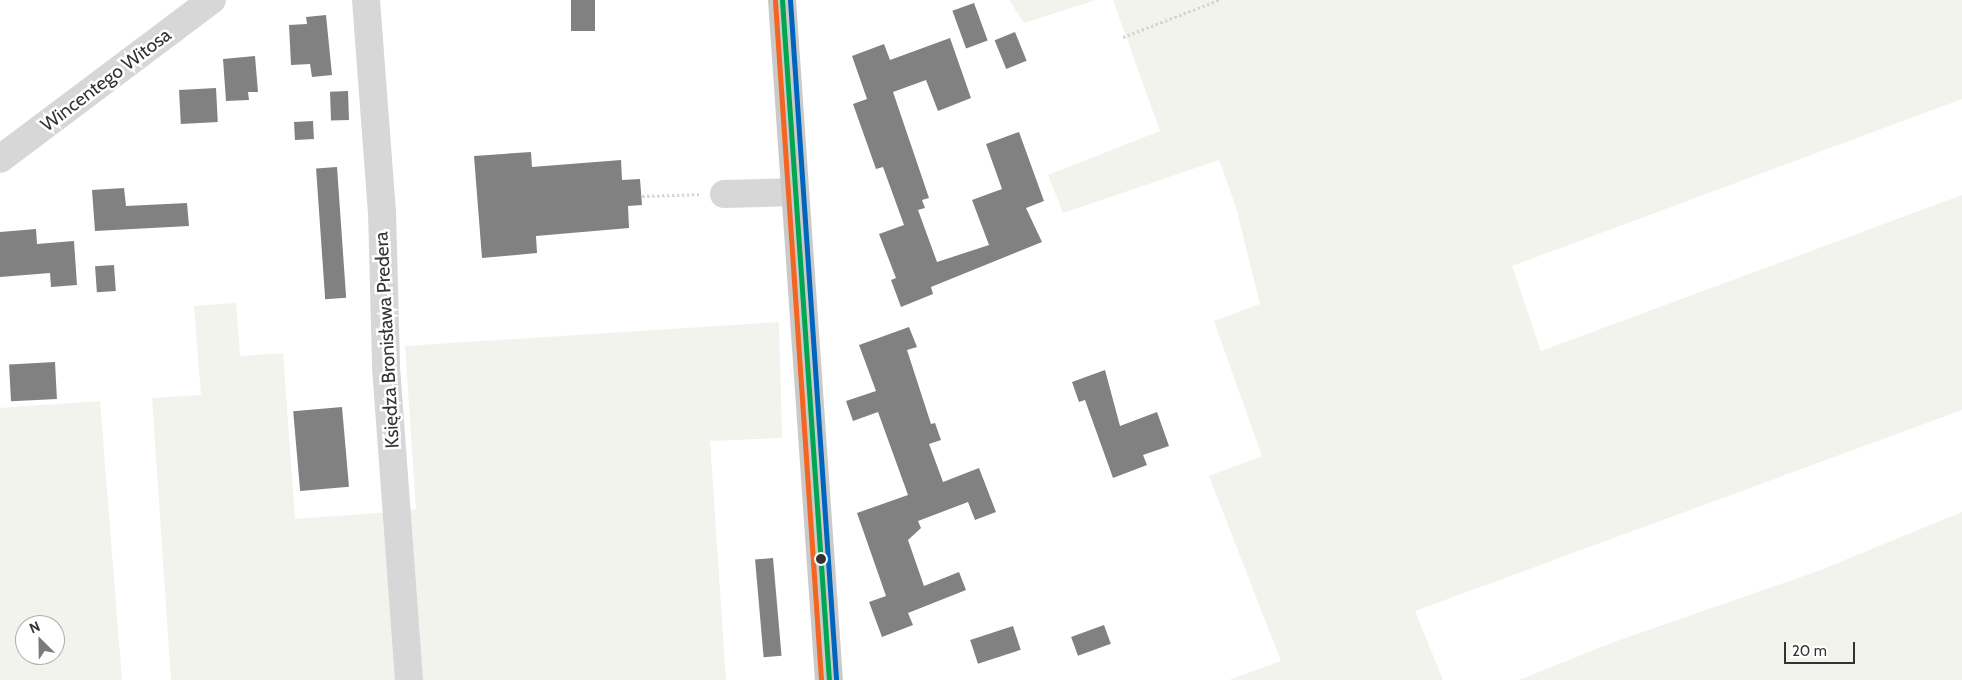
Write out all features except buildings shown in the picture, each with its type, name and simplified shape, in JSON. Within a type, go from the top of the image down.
[{"type":"main road","points":[[782,0],[829,680]]},
{"type":"street","name":"Wincentego Witosa","points":[[0,160],[212,0]]},
{"type":"street","name":"Księdza Bronisława Predera","points":[[366,0],[382,211],[386,367],[409,680]]},
{"type":"street","points":[[724,194],[795,192]]},
{"type":"path","points":[[1123,36],[1219,0]]},
{"type":"path","points":[[642,196],[724,194]]},
{"type":"shaded area","points":[[1009,0],[1096,0],[1024,23]]},
{"type":"shaded area","points":[[1113,0],[1962,0],[1962,99],[1512,266],[1541,351],[1962,195],[1962,410],[1415,611],[1443,680],[1229,680],[1281,661],[1209,476],[1262,456],[1214,321],[1260,304],[1236,207],[1219,160],[1063,213],[1048,175],[1160,131]]},
{"type":"shaded area","points":[[236,303],[240,356],[283,353],[295,519],[391,512],[403,680],[171,680],[152,398],[201,395],[194,306]]},
{"type":"shaded area","points":[[779,322],[782,438],[710,441],[726,680],[422,680],[408,510],[416,509],[405,346]]},
{"type":"shaded area","points":[[100,401],[122,680],[0,680],[0,408]]},
{"type":"shaded area","points":[[1962,512],[1962,680],[1519,680],[1614,642],[1818,571]]},
{"type":"transit line","points":[[782,0],[829,680]]},
{"type":"transit line","points":[[790,0],[836,679]]},
{"type":"transit line","points":[[775,1],[821,680]]}]
